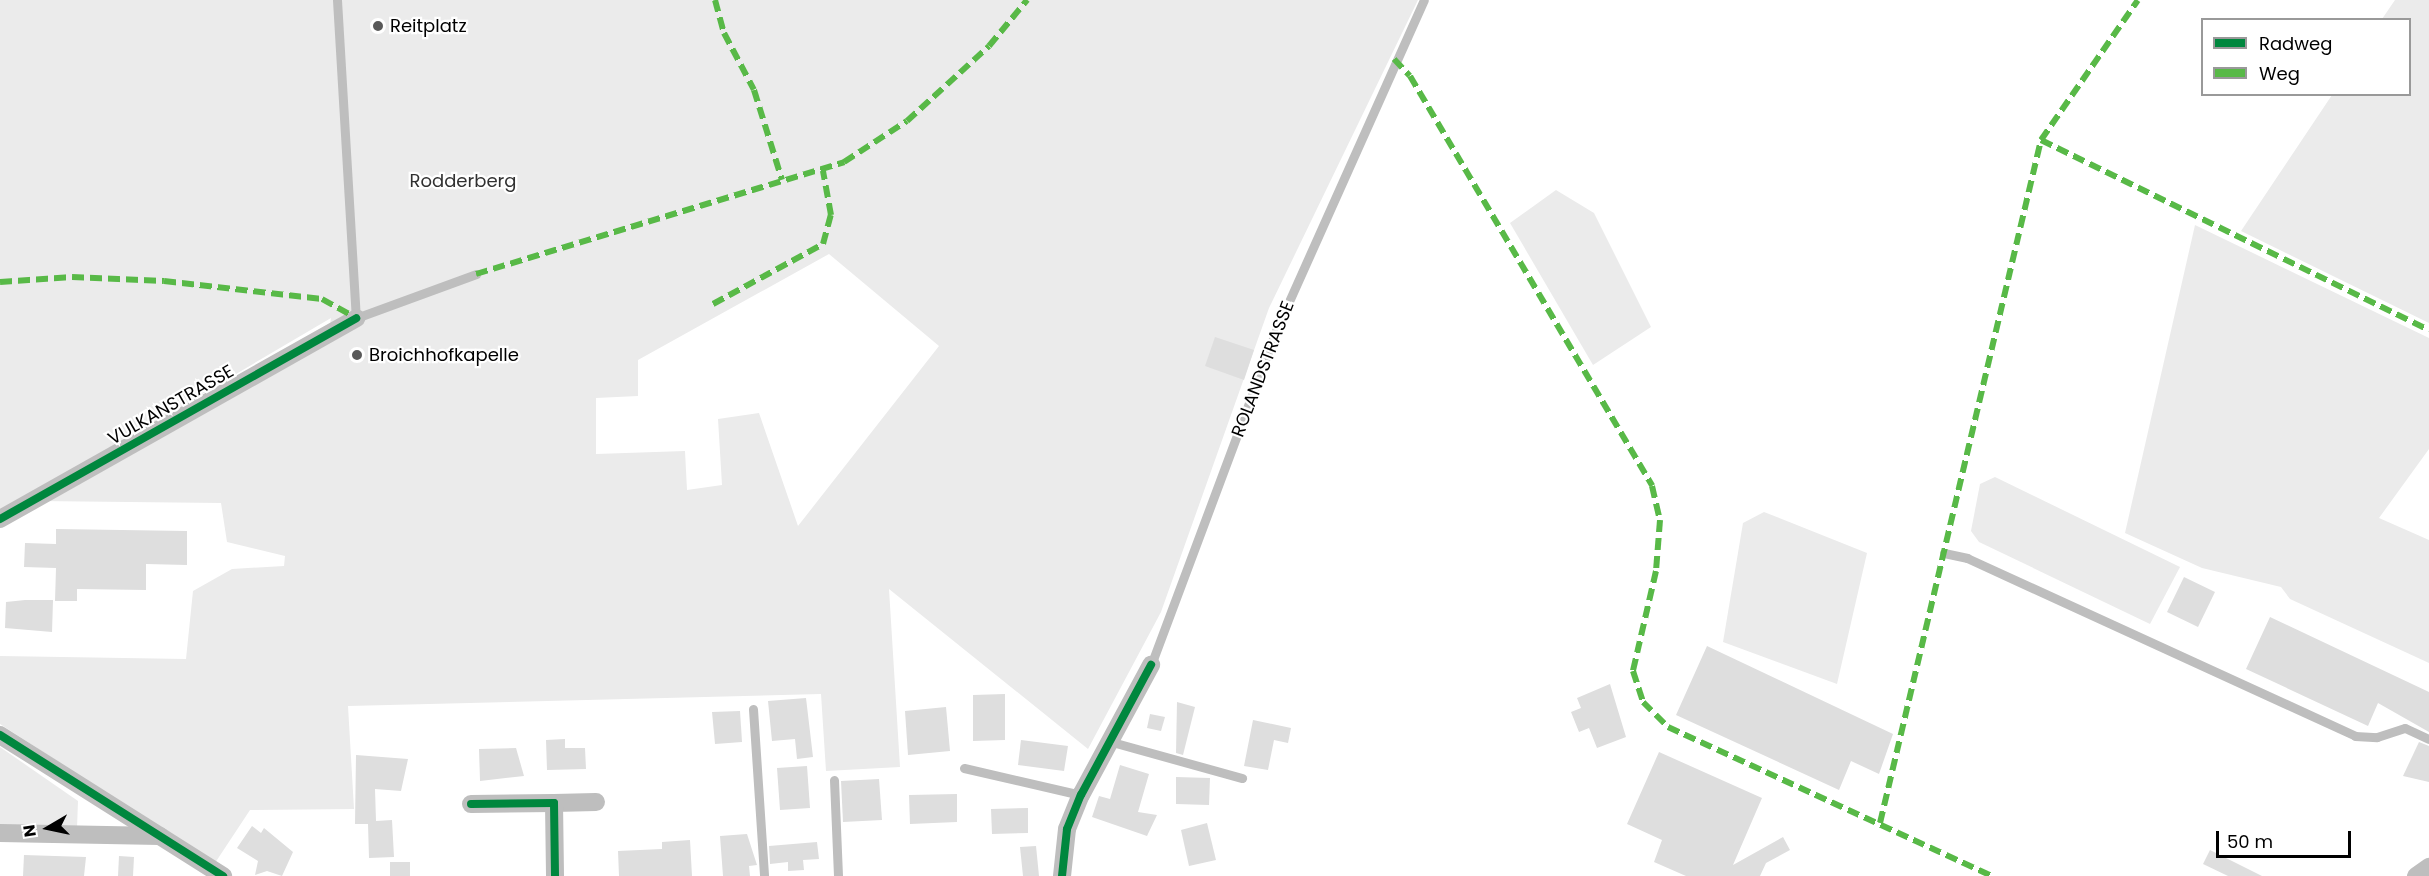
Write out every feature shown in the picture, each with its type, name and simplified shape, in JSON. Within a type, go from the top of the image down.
[{"type":"street","name":"VULKANSTRASSE","points":[[0,519],[356,318]]},
{"type":"street","name":"ROLANDSTRASSE","points":[[1062,876],[1067,829],[1081,795],[1112,742],[1151,665]]},
{"type":"street","points":[[0,735],[167,837],[222,876]]},
{"type":"street","points":[[471,804],[596,802]]},
{"type":"street","points":[[554,803],[555,876]]},
{"type":"street","points":[[0,834],[167,837]]},
{"type":"street","points":[[2416,876],[2429,867]]},
{"type":"lane","points":[[337,0],[356,318]]},
{"type":"lane","name":"ROLANDSTRASSE","points":[[1151,665],[1278,326],[1424,0]]},
{"type":"lane","name":"VULKANSTRASSE","points":[[356,318],[476,274]]},
{"type":"lane","points":[[1944,553],[1967,558],[2355,736],[2377,737],[2406,728],[2429,739]]},
{"type":"lane","points":[[753,709],[764,876]]},
{"type":"lane","points":[[1112,742],[1242,778]]},
{"type":"lane","points":[[964,768],[1081,795]]},
{"type":"lane","points":[[834,780],[838,876]]},
{"type":"green space","name":"Rodderberg","points":[[0,0],[1418,0],[1269,308],[1161,612],[1088,749],[889,589],[900,767],[826,771],[821,694],[348,706],[354,809],[250,810],[215,863],[0,724],[0,656],[186,659],[193,591],[232,569],[284,566],[285,556],[227,542],[221,503],[37,501],[327,344],[331,318],[0,513]],"holes":[[[829,254],[939,346],[798,526],[759,413],[718,419],[722,485],[687,490],[685,451],[596,454],[596,398],[638,396],[638,360]]]},
{"type":"green space","points":[[2395,0],[2429,0],[2429,323],[2241,231],[2331,96],[2411,96],[2411,18],[2383,18]]},
{"type":"green space","points":[[1556,190],[1594,213],[1651,327],[1593,365],[1510,223]]},
{"type":"green space","points":[[2195,225],[2429,338],[2429,449],[2379,518],[2429,540],[2429,663],[2290,599],[2281,587],[2202,568],[2125,533]]},
{"type":"green space","points":[[1995,477],[2180,567],[2150,624],[1979,542],[1971,531],[1980,484]]},
{"type":"green space","points":[[1764,512],[1867,553],[1837,684],[1723,642],[1743,523]]},
{"type":"green space","points":[[0,747],[78,801],[77,828],[0,828]]},
{"type":"building","points":[[1215,337],[1254,350],[1244,380],[1205,366]]},
{"type":"building","points":[[56,529],[187,531],[187,565],[146,564],[146,590],[77,589],[77,601],[55,601],[56,568],[24,567],[25,543],[56,544]]},
{"type":"building","points":[[2184,577],[2215,592],[2198,627],[2167,612]]},
{"type":"building","points":[[53,600],[52,632],[5,628],[6,602]]},
{"type":"building","points":[[2270,617],[2429,692],[2429,732],[2378,703],[2368,726],[2246,669]]},
{"type":"building","points":[[1707,646],[1893,734],[1879,774],[1851,761],[1839,790],[1676,715]]},
{"type":"building","points":[[1610,684],[1626,737],[1597,748],[1589,728],[1579,732],[1571,712],[1581,708],[1577,698]]},
{"type":"building","points":[[1005,694],[1005,740],[973,741],[973,695]]},
{"type":"building","points":[[806,698],[813,757],[797,759],[795,739],[772,741],[768,701]]},
{"type":"building","points":[[1177,702],[1195,707],[1183,755],[1176,753]]},
{"type":"building","points":[[946,707],[950,751],[908,755],[905,711]]},
{"type":"building","points":[[740,711],[742,742],[715,744],[712,712]]},
{"type":"building","points":[[1150,714],[1165,717],[1161,731],[1147,728]]},
{"type":"building","points":[[1253,720],[1291,728],[1288,743],[1274,740],[1268,770],[1244,766]]},
{"type":"building","points":[[565,739],[565,748],[585,748],[586,769],[547,770],[546,740]]},
{"type":"building","points":[[1021,740],[1068,746],[1064,771],[1018,765]]},
{"type":"building","points":[[2419,742],[2429,746],[2429,782],[2403,776]]},
{"type":"building","points":[[516,748],[524,776],[480,781],[479,749]]},
{"type":"building","points":[[1659,752],[1762,798],[1733,865],[1783,837],[1790,850],[1766,863],[1760,876],[1686,876],[1654,862],[1662,840],[1627,824]]},
{"type":"building","points":[[356,755],[408,759],[401,791],[375,789],[376,821],[392,820],[394,857],[369,858],[368,824],[355,824]]},
{"type":"building","points":[[1120,765],[1149,774],[1138,812],[1157,815],[1147,836],[1092,817],[1099,796],[1110,799]]},
{"type":"building","points":[[807,766],[810,808],[780,810],[777,768]]},
{"type":"building","points":[[1176,777],[1210,778],[1209,805],[1176,804]]},
{"type":"building","points":[[879,779],[882,820],[843,822],[841,781]]},
{"type":"building","points":[[957,794],[957,822],[910,824],[909,795]]},
{"type":"building","points":[[1028,808],[1028,833],[992,834],[991,809]]},
{"type":"building","points":[[1207,823],[1216,860],[1189,866],[1181,830]]},
{"type":"building","points":[[252,826],[261,833],[264,828],[293,852],[282,876],[267,871],[255,875],[258,861],[237,848]]},
{"type":"building","points":[[747,834],[757,865],[749,866],[750,876],[723,876],[720,836]]},
{"type":"building","points":[[690,840],[692,876],[619,876],[618,851],[662,849],[662,842]]},
{"type":"building","points":[[817,842],[819,859],[803,860],[804,870],[788,871],[788,862],[770,864],[769,846]]},
{"type":"building","points":[[1036,846],[1039,876],[1023,876],[1020,847]]},
{"type":"building","points":[[2210,850],[2262,876],[2228,876],[2203,864]]},
{"type":"building","points":[[24,855],[86,857],[84,876],[23,876]]},
{"type":"building","points":[[119,856],[134,857],[133,876],[118,876]]},
{"type":"building","points":[[390,862],[410,862],[410,876],[390,876]]},
{"type":"marked path","points":[[715,0],[724,33],[754,90],[782,180]]},
{"type":"marked path","points":[[476,274],[844,162],[907,121],[989,46],[1027,0]]},
{"type":"marked path","points":[[1880,823],[2041,140],[2138,0]]},
{"type":"marked path","points":[[1394,59],[1410,76],[1652,486],[1660,520],[1656,571],[1633,671],[1643,702],[1668,727],[1992,876]]},
{"type":"marked path","points":[[2041,140],[2429,330]]},
{"type":"marked path","points":[[713,304],[823,244],[831,215],[823,171]]},
{"type":"marked path","points":[[0,282],[72,277],[164,281],[322,299],[356,318]]},
{"type":"cycle path","points":[[0,519],[356,318]]},
{"type":"cycle path","points":[[1062,876],[1067,829],[1081,795],[1151,665]]},
{"type":"cycle path","points":[[0,735],[223,876]]},
{"type":"cycle path","points":[[471,804],[554,803],[555,876]]},
{"type":"place","name":"Reitplatz","points":[[378,26]]},
{"type":"place","name":"Broichhofkapelle","points":[[357,355]]}]
